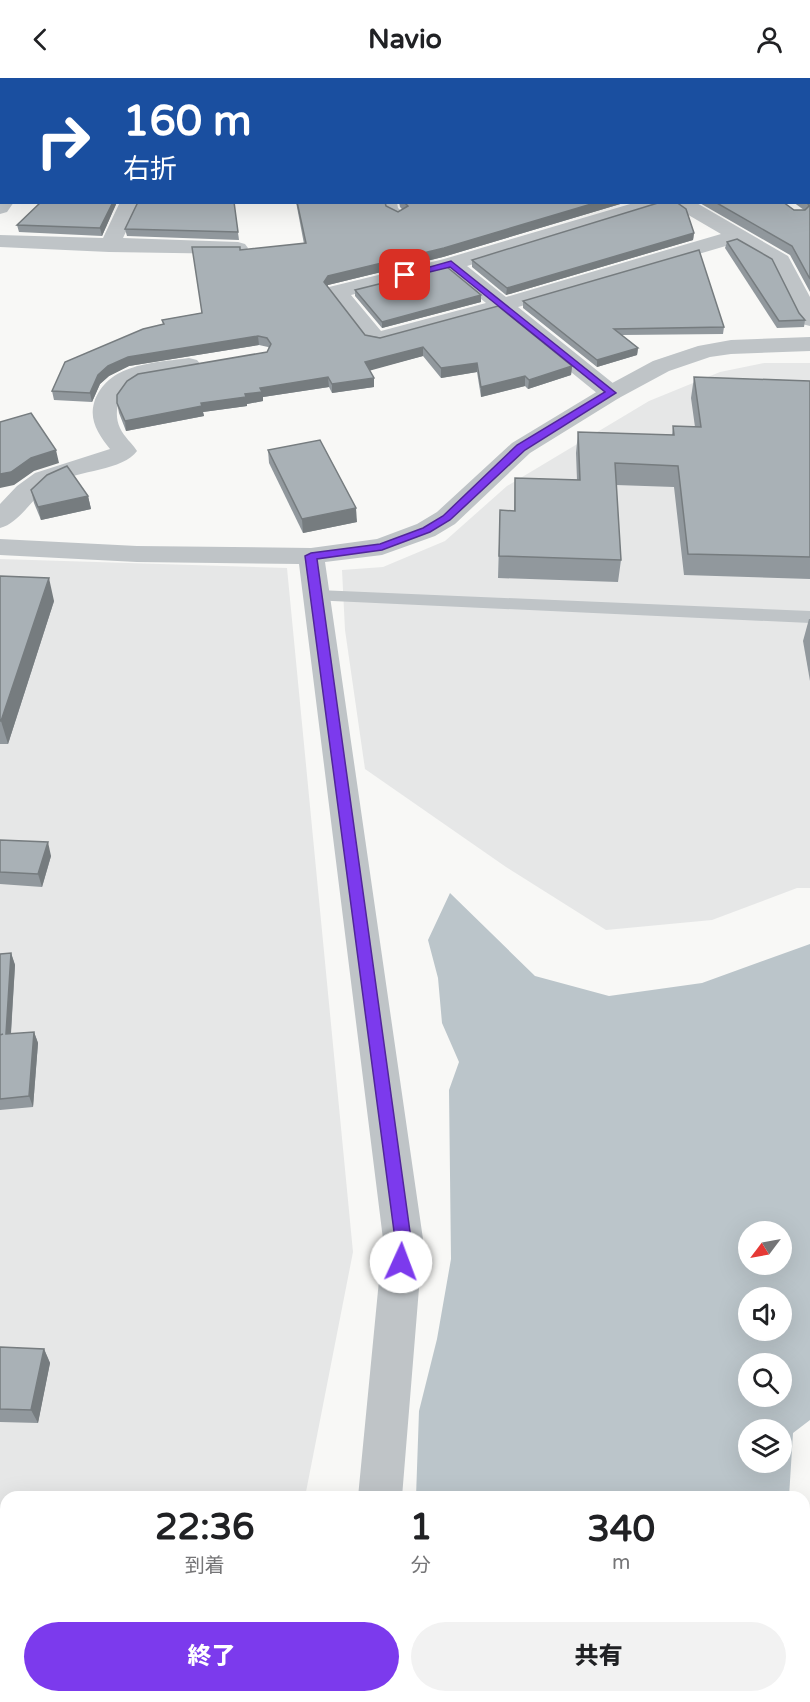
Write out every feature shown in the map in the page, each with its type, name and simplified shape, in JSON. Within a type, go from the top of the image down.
[{"type":"street","points":[[109,246],[128,204]]},
{"type":"street","points":[[653,204],[451,264],[337,292],[374,337],[380,338],[503,305],[737,236]]},
{"type":"street","points":[[687,204],[737,236],[781,260],[810,319]]},
{"type":"street","points":[[0,241],[109,246],[239,248]]},
{"type":"street","points":[[451,264],[611,393]]},
{"type":"street","points":[[0,547],[137,554],[311,556],[382,547],[426,530],[446,518],[521,448],[611,393],[661,366],[706,351],[757,345],[810,344]]},
{"type":"street","points":[[0,520],[45,477],[112,459],[125,451],[111,436],[103,416],[106,396],[122,379],[213,361]]},
{"type":"street","points":[[311,556],[403,1239],[381,1491]]},
{"type":"lane","points":[[390,204],[392,210],[399,215]]},
{"type":"lane","points":[[318,597],[810,617]]},
{"type":"shaded area","points":[[764,363],[810,363],[810,888],[797,888],[712,920],[606,930],[506,867],[365,769],[345,630],[342,570],[383,567],[445,541],[507,486],[649,401],[720,372]]},
{"type":"shaded area","points":[[0,559],[287,568],[353,1252],[306,1491],[0,1491]]},
{"type":"shaded area","points":[[450,893],[535,976],[609,996],[702,983],[810,944],[810,1420],[793,1433],[792,1449],[792,1419],[738,1419],[738,1473],[790,1473],[789,1491],[416,1491],[419,1411],[437,1339],[451,1259],[449,1090],[459,1062],[442,1023],[438,978],[428,940]]},
{"type":"building","points":[[39,204],[112,204],[100,228],[17,225]]},
{"type":"building","points":[[137,204],[234,204],[238,232],[125,229]]},
{"type":"building","points":[[297,204],[386,204],[398,212],[408,206],[406,204],[591,204],[444,248],[328,276],[324,282],[365,335],[380,338],[498,306],[572,366],[529,380],[525,376],[481,387],[477,363],[441,368],[423,347],[365,362],[374,378],[332,384],[328,377],[260,388],[262,392],[245,394],[246,397],[201,403],[202,406],[125,421],[117,403],[117,395],[127,381],[138,374],[267,352],[271,344],[267,338],[258,336],[128,357],[108,366],[98,375],[90,393],[52,391],[65,362],[143,329],[164,324],[162,320],[202,313],[192,247],[240,247],[240,250],[306,243]]},
{"type":"building","points":[[654,204],[679,204],[686,209],[694,233],[507,288],[472,260]]},
{"type":"building","points":[[718,204],[786,204],[794,210],[805,210],[810,204],[810,279],[792,246]]},
{"type":"building","points":[[737,239],[772,259],[799,313],[805,320],[779,321],[727,242]]},
{"type":"building","points":[[699,250],[724,327],[614,329],[638,348],[597,360],[523,301]]},
{"type":"building","points":[[447,267],[481,295],[382,322],[355,290]]},
{"type":"building","points":[[694,377],[810,381],[810,557],[688,554],[678,466],[615,463],[621,560],[499,556],[500,510],[515,511],[515,478],[580,480],[578,432],[674,435],[673,426],[701,427]]},
{"type":"building","points":[[31,413],[56,450],[31,458],[11,472],[0,474],[0,422]]},
{"type":"building","points":[[320,440],[356,508],[302,519],[268,450]]},
{"type":"building","points":[[67,466],[88,496],[38,507],[31,490],[47,475]]},
{"type":"building","points":[[0,576],[49,578],[1,721],[0,721]]},
{"type":"building","points":[[0,840],[48,842],[38,874],[0,872]]},
{"type":"building","points":[[11,953],[6,1034],[34,1032],[29,1096],[0,1099],[0,954]]},
{"type":"building","points":[[0,1347],[44,1349],[31,1410],[0,1409]]},
{"type":"route","points":[[401,1262],[403,1239],[311,556],[382,547],[426,530],[446,518],[521,448],[611,393],[451,264],[405,275]]}]
